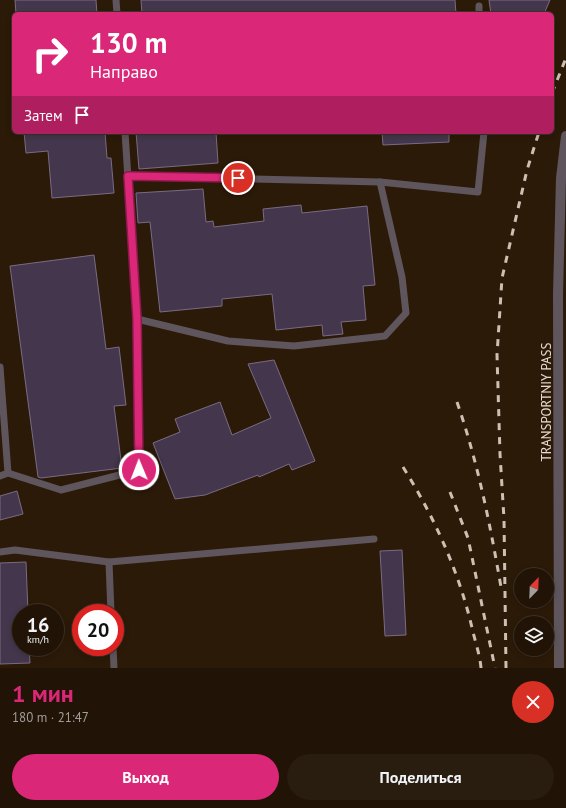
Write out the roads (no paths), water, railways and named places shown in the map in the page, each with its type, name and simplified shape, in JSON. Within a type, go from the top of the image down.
[{"type":"street","name":"TRANSPORTNIY PASS","points":[[559,668],[562,618],[558,294],[566,136]]},
{"type":"lane","points":[[116,0],[117,12]]},
{"type":"lane","points":[[0,476],[8,473],[61,490],[139,470],[137,319],[125,134]]},
{"type":"lane","points":[[128,176],[380,182],[478,192],[484,134]]},
{"type":"lane","points":[[137,319],[228,341],[294,346],[385,336],[406,313],[402,277],[380,182]]},
{"type":"lane","points":[[0,367],[8,473]]},
{"type":"lane","points":[[0,552],[15,550],[109,562],[374,539]]},
{"type":"lane","points":[[109,562],[111,604]]},
{"type":"lane","points":[[113,656],[114,668]]},
{"type":"railway","points":[[554,88],[566,58]]},
{"type":"railway","points":[[506,668],[504,519],[500,454],[497,355],[502,278],[527,170],[538,134]]},
{"type":"railway","points":[[457,402],[483,494],[501,587]]},
{"type":"railway","points":[[403,467],[426,506],[454,568],[468,610],[481,668]]},
{"type":"railway","points":[[450,492],[468,538],[495,668]]}]
